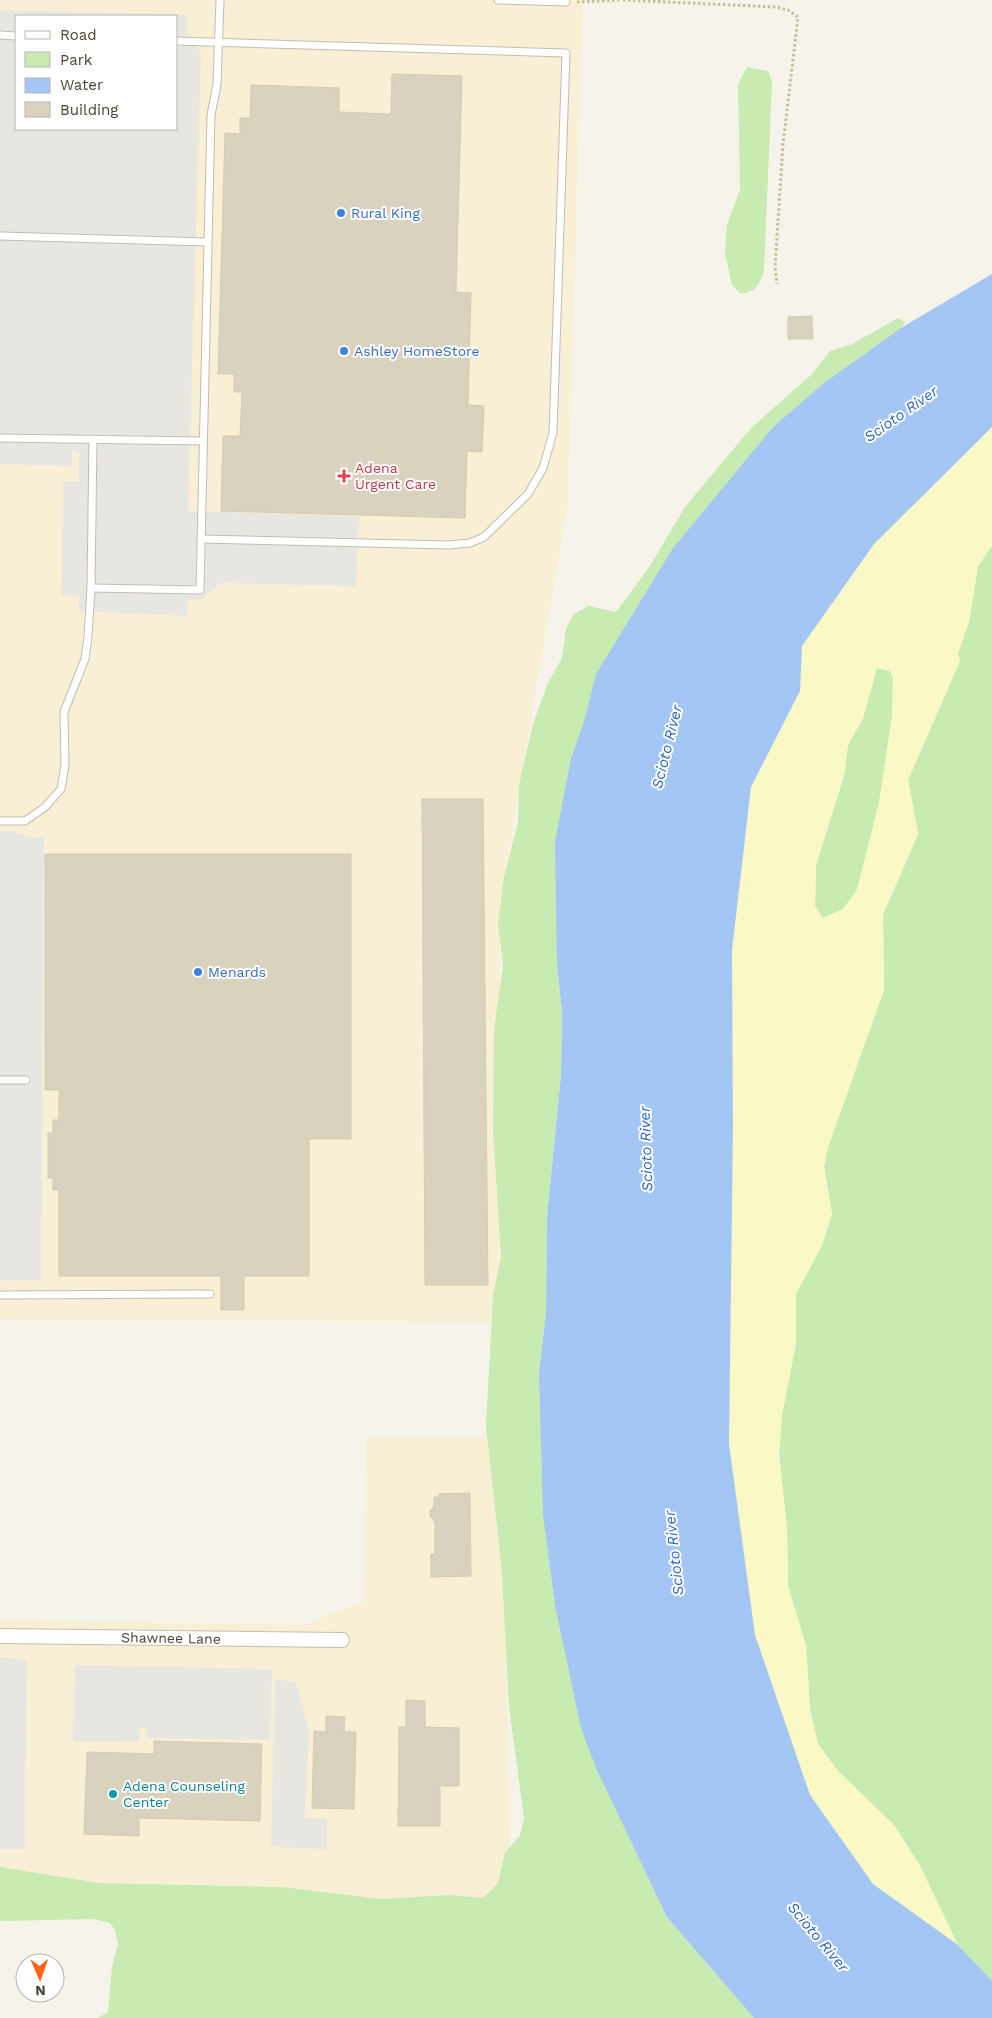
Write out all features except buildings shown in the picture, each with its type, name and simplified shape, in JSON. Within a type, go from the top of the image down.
[{"type":"street","name":"Shawnee Lane","points":[[0,1636],[342,1640]]},
{"type":"lane","points":[[91,588],[200,590],[211,114],[217,85],[220,0]]},
{"type":"lane","points":[[498,0],[566,2]]},
{"type":"lane","points":[[0,35],[15,36]]},
{"type":"lane","points":[[178,41],[566,53],[553,433],[542,468],[528,494],[484,537],[470,543],[201,539]]},
{"type":"lane","points":[[0,236],[208,242]]},
{"type":"lane","points":[[0,438],[203,441]]},
{"type":"lane","points":[[0,821],[25,821],[45,806],[62,789],[65,766],[64,712],[85,660],[91,588],[93,438]]},
{"type":"lane","points":[[0,1080],[26,1080]]},
{"type":"lane","points":[[0,1295],[210,1294]]},
{"type":"path","points":[[566,2],[621,0],[776,7],[788,10],[798,17],[798,31],[783,144],[775,268],[777,284]]},
{"type":"shaded area","points":[[0,0],[583,0],[568,503],[500,902],[499,1322],[0,1319]]},
{"type":"shaded area","points":[[0,10],[187,15],[186,30],[201,53],[188,511],[359,516],[356,586],[220,583],[203,599],[188,600],[187,616],[79,611],[79,596],[62,595],[63,481],[79,481],[79,454],[72,450],[72,466],[0,464]]},
{"type":"shaded area","points":[[0,831],[10,831],[34,838],[44,837],[41,1280],[0,1280]]},
{"type":"shaded area","points":[[366,1438],[502,1438],[511,1905],[0,1894],[0,1620],[304,1625],[363,1602]]},
{"type":"shaded area","points":[[0,1657],[26,1660],[25,1849],[0,1849]]},
{"type":"shaded area","points":[[75,1665],[272,1669],[270,1740],[146,1738],[146,1728],[140,1728],[139,1742],[73,1741]]},
{"type":"shaded area","points":[[275,1680],[295,1681],[309,1731],[305,1818],[327,1819],[327,1849],[271,1847]]},
{"type":"green space","points":[[747,67],[768,71],[772,81],[764,271],[753,290],[740,293],[732,285],[725,253],[727,224],[740,190],[738,84]]},
{"type":"green space","points":[[898,318],[905,322],[901,328],[824,383],[774,426],[584,722],[571,758],[557,965],[562,1012],[561,1075],[547,1217],[546,1312],[539,1373],[667,1917],[754,2018],[98,2018],[108,2012],[112,1966],[118,1944],[115,1930],[110,1923],[93,1919],[0,1921],[0,1867],[99,1883],[282,1887],[381,1899],[450,1895],[483,1898],[498,1883],[505,1853],[520,1835],[524,1819],[509,1706],[502,1573],[486,1425],[493,1296],[501,1257],[493,1129],[494,1031],[503,965],[498,924],[504,877],[518,822],[519,785],[533,724],[547,685],[562,658],[566,628],[574,614],[589,606],[616,612],[650,566],[685,507],[752,427],[811,375],[830,351],[852,344]]},
{"type":"green space","points":[[992,546],[992,1981],[958,1945],[919,1864],[894,1825],[839,1772],[818,1744],[810,1710],[806,1646],[788,1586],[787,1529],[779,1454],[782,1415],[796,1343],[796,1294],[822,1245],[832,1214],[824,1166],[827,1150],[884,990],[883,915],[918,834],[908,780],[960,661],[958,653],[969,622],[978,566]]},
{"type":"green space","points":[[877,668],[890,671],[893,677],[892,717],[879,803],[857,890],[843,909],[823,918],[815,906],[816,865],[844,776],[848,745],[863,718]]},
{"type":"sand","points":[[992,427],[992,546],[978,566],[969,622],[958,653],[960,661],[908,780],[918,834],[883,914],[884,990],[827,1150],[824,1166],[832,1214],[822,1245],[796,1294],[796,1343],[782,1415],[779,1454],[787,1529],[788,1586],[806,1646],[810,1710],[818,1744],[839,1772],[894,1825],[919,1864],[958,1945],[873,1884],[810,1795],[755,1635],[729,1444],[732,950],[751,787],[800,691],[802,646],[874,544]],"holes":[[[877,668],[890,671],[893,677],[892,717],[879,803],[857,890],[843,909],[823,918],[815,906],[816,865],[844,776],[848,745],[863,718]]]},
{"type":"water","name":"Scioto River","points":[[992,274],[992,427],[874,544],[802,646],[800,691],[751,787],[732,950],[733,1127],[729,1444],[755,1635],[810,1795],[873,1884],[958,1945],[992,1981],[992,2018],[754,2018],[667,1917],[597,1770],[581,1728],[555,1605],[543,1514],[539,1373],[546,1312],[547,1217],[561,1075],[562,1012],[557,965],[555,842],[571,758],[584,722],[596,674],[673,548],[774,426],[824,383],[901,328]]},
{"type":"place","name":"Rural King","points":[[341,213]]},
{"type":"place","name":"Ashley HomeStore","points":[[344,351]]},
{"type":"place","name":"Adena Urgent Care","points":[[344,476]]},
{"type":"place","name":"Menards","points":[[198,972]]},
{"type":"place","name":"Adena Counseling Center","points":[[113,1794]]}]
